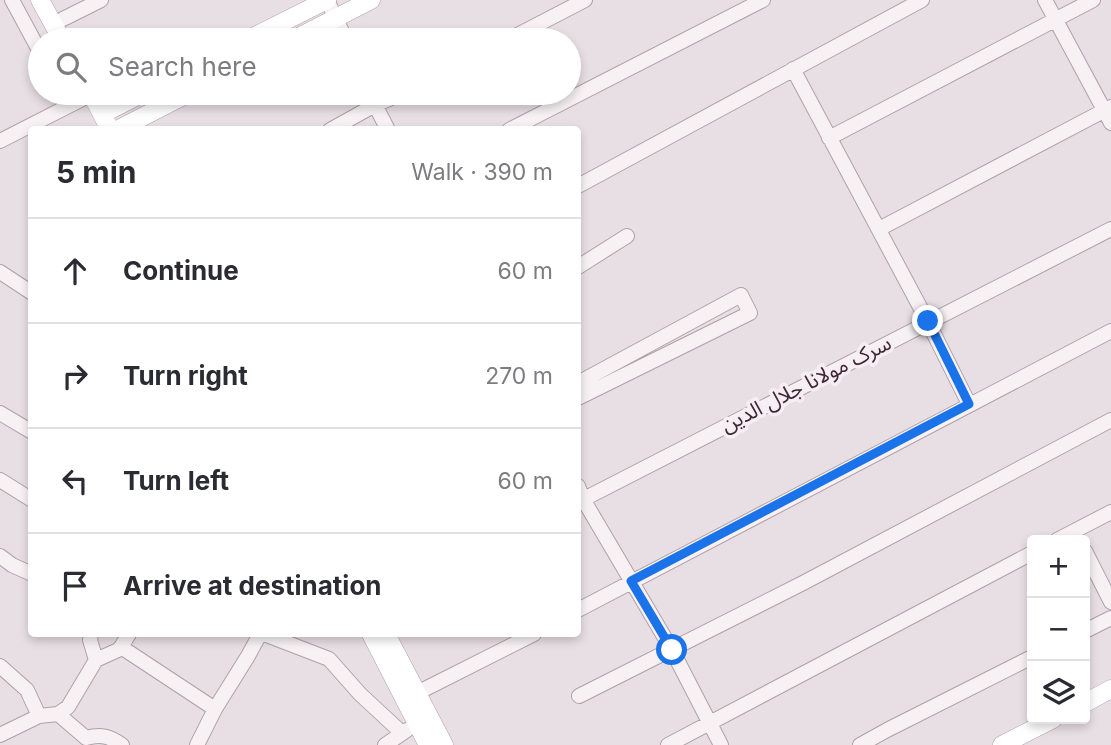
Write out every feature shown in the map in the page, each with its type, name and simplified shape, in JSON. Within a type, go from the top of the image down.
[{"type":"main road","points":[[40,0],[47,28]]},
{"type":"main road","points":[[50,28],[53,0]]},
{"type":"main road","points":[[271,28],[327,0]]},
{"type":"main road","points":[[317,28],[371,0]]},
{"type":"main road","points":[[107,111],[134,105]]},
{"type":"main road","points":[[373,637],[429,745]]},
{"type":"main road","points":[[388,637],[444,745]]},
{"type":"main road","points":[[1090,700],[1111,689]]},
{"type":"main road","points":[[1002,745],[1043,724]]},
{"type":"street","points":[[12,0],[39,28]]},
{"type":"street","points":[[63,28],[101,0]]},
{"type":"street","points":[[327,0],[341,28]]},
{"type":"street","points":[[531,28],[585,0]]},
{"type":"street","points":[[581,93],[763,0]]},
{"type":"street","points":[[581,184],[922,0]]},
{"type":"street","points":[[879,229],[1109,113],[1045,0]]},
{"type":"street","points":[[829,138],[1093,0]]},
{"type":"street","points":[[793,69],[928,321],[969,404]]},
{"type":"street","points":[[0,141],[56,105]]},
{"type":"street","points":[[86,105],[107,111]]},
{"type":"street","points":[[335,126],[364,105]]},
{"type":"street","points":[[375,105],[386,126]]},
{"type":"street","points":[[517,126],[558,105]]},
{"type":"street","name":"سرک مولانا جلال الدین","points":[[581,495],[1111,229]]},
{"type":"street","points":[[581,265],[627,236]]},
{"type":"street","points":[[0,272],[28,290]]},
{"type":"street","points":[[581,381],[741,295],[750,313],[581,397]]},
{"type":"street","points":[[581,608],[1111,331]]},
{"type":"street","points":[[0,413],[28,430]]},
{"type":"street","points":[[579,696],[1111,420]]},
{"type":"street","points":[[0,480],[28,498]]},
{"type":"street","points":[[581,499],[672,650],[721,745]]},
{"type":"street","points":[[1078,535],[1111,512]]},
{"type":"street","points":[[0,556],[12,565],[28,571]]},
{"type":"street","points":[[668,745],[1027,556]]},
{"type":"street","points":[[1090,561],[1111,602]]},
{"type":"street","points":[[1090,628],[1111,618]]},
{"type":"street","points":[[90,637],[96,660]]},
{"type":"street","points":[[5,739],[39,716],[58,714],[68,707],[96,660],[121,647],[127,637]]},
{"type":"street","points":[[197,745],[215,709],[260,637]]},
{"type":"street","points":[[270,637],[329,659],[360,694],[402,733]]},
{"type":"street","points":[[417,693],[528,637]]},
{"type":"street","points":[[121,647],[215,709]]},
{"type":"street","points":[[860,745],[1027,660]]},
{"type":"street","points":[[0,666],[27,690],[39,716]]},
{"type":"street","points":[[58,714],[89,741],[107,736],[122,745]]},
{"type":"street","points":[[385,745],[418,724]]},
{"type":"route","points":[[672,650],[631,581],[969,404],[928,321]]}]
